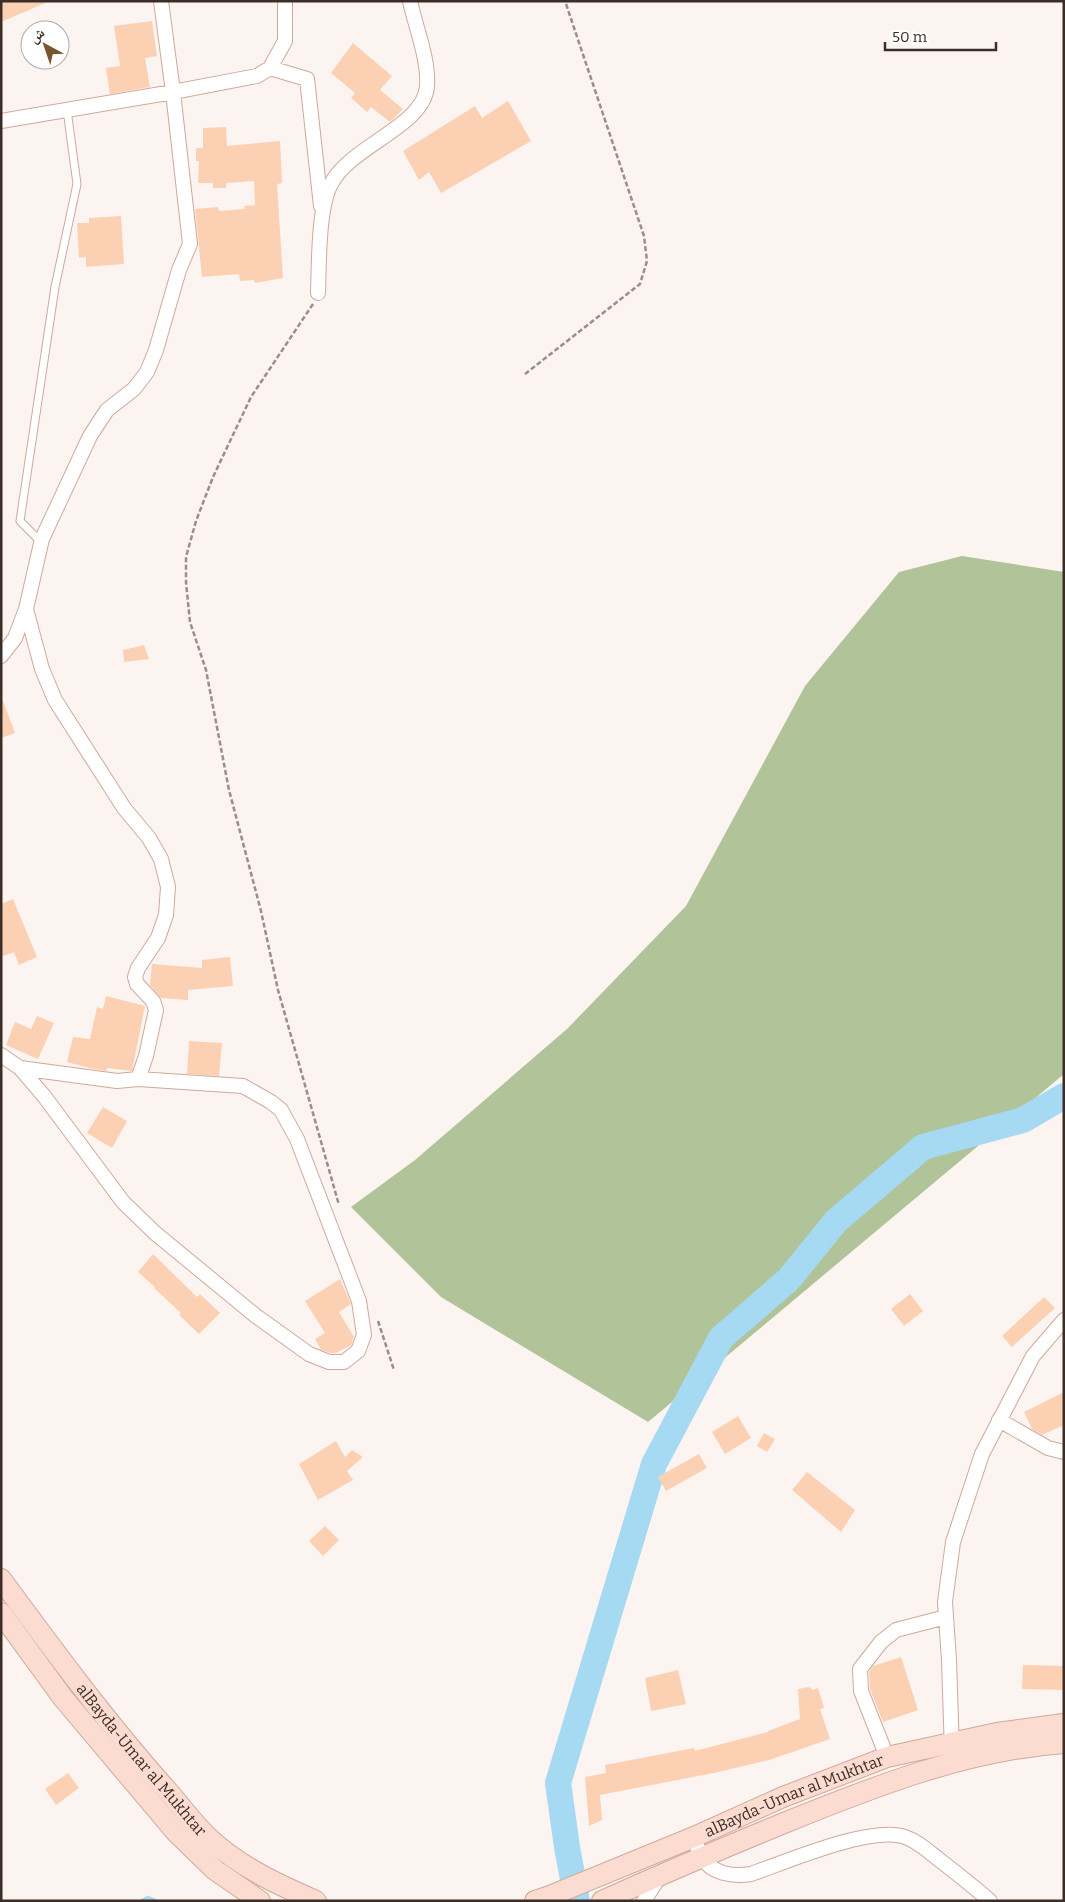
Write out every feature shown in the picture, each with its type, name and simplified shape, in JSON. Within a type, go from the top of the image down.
[{"type":"main road","name":"alBayda-Umar al Mukhtar","points":[[1,1580],[61,1662],[139,1759],[210,1840],[235,1859],[275,1884],[316,1901]]},
{"type":"main road","name":"alBayda-Umar al Mukhtar","points":[[1,1613],[109,1755],[175,1831],[215,1870],[260,1901]]},
{"type":"main road","points":[[44,1672],[61,1662]]},
{"type":"main road","name":"alBayda-Umar al Mukhtar","points":[[542,1899],[694,1837],[783,1797],[887,1757],[997,1732],[1064,1724]]},
{"type":"main road","name":"alBayda-Umar al Mukhtar","points":[[605,1899],[852,1795],[953,1763],[1045,1744],[1064,1743]]},
{"type":"street","points":[[1,656],[15,638],[26,609],[41,542],[90,436],[107,410],[134,389],[147,372],[156,350],[179,270],[190,244],[161,1]]},
{"type":"street","points":[[1,121],[258,76],[270,68],[286,41],[285,1]]},
{"type":"street","points":[[322,216],[330,185],[342,168],[354,156],[403,123],[424,101],[427,88],[427,69],[410,1]]},
{"type":"street","points":[[270,68],[307,79],[322,216],[318,294]]},
{"type":"street","points":[[26,609],[42,669],[55,700],[124,808],[149,838],[161,859],[168,887],[166,915],[158,938],[138,968],[135,977],[137,984],[153,1002],[156,1010],[146,1056],[138,1079]]},
{"type":"street","points":[[1,1055],[20,1068],[44,1096],[123,1202],[155,1233],[256,1316],[309,1354],[329,1362],[344,1362],[358,1351],[364,1335],[359,1300],[297,1139],[281,1110],[243,1086],[138,1079],[117,1081],[20,1068]]},
{"type":"street","points":[[953,1763],[945,1602],[953,1542],[982,1454],[999,1420],[1032,1356],[1064,1320]]},
{"type":"street","points":[[999,1420],[1048,1448],[1064,1452]]},
{"type":"street","points":[[887,1757],[861,1692],[860,1669],[881,1642],[896,1630],[946,1617]]},
{"type":"street","points":[[694,1837],[702,1857],[715,1870],[733,1876],[742,1876],[861,1838],[886,1835],[904,1836],[919,1844],[990,1901]]},
{"type":"street","points":[[644,1901],[659,1877]]},
{"type":"lane","points":[[41,542],[20,522],[55,287],[77,184],[67,110]]},
{"type":"path","points":[[525,374],[640,284],[647,260],[644,236],[565,1]]},
{"type":"path","points":[[318,294],[251,397],[213,477],[196,521],[186,557],[186,582],[190,622],[206,670],[229,790],[261,910],[278,990],[340,1209]]},
{"type":"path","points":[[376,1317],[394,1370]]},
{"type":"green space","points":[[962,556],[1064,572],[1064,1074],[648,1422],[441,1297],[351,1207],[415,1160],[567,1029],[686,906],[805,686],[899,572]]},
{"type":"building","points":[[1,1],[50,1],[1,22]]},
{"type":"building","points":[[152,21],[157,56],[145,58],[150,87],[110,94],[106,68],[120,66],[114,26]]},
{"type":"building","points":[[353,43],[392,76],[380,90],[403,109],[390,122],[371,107],[367,112],[351,98],[355,93],[331,73]]},
{"type":"building","points":[[508,101],[531,141],[441,193],[429,172],[419,180],[403,151],[475,106],[482,118]]},
{"type":"building","points":[[226,127],[227,146],[280,141],[282,183],[277,184],[283,278],[255,283],[254,280],[240,281],[239,274],[202,277],[195,209],[218,207],[219,211],[245,209],[244,206],[255,205],[254,181],[226,183],[226,188],[213,188],[213,183],[198,183],[199,161],[196,161],[196,148],[203,148],[203,128]]},
{"type":"building","points":[[121,216],[124,264],[86,267],[86,257],[79,258],[77,223],[89,223],[89,218]]},
{"type":"building","points":[[144,645],[149,659],[124,662],[123,650]]},
{"type":"building","points":[[1,701],[3,701],[15,733],[1,738]]},
{"type":"building","points":[[13,899],[37,957],[19,965],[14,952],[1,957],[1,904]]},
{"type":"building","points":[[230,957],[233,986],[188,990],[188,1000],[161,998],[150,985],[152,964],[202,968],[202,960]]},
{"type":"building","points":[[106,996],[145,1006],[132,1071],[107,1068],[107,1071],[67,1062],[73,1037],[90,1039],[97,1007],[103,1009]]},
{"type":"building","points":[[37,1016],[54,1023],[38,1059],[6,1045],[15,1022],[31,1029]]},
{"type":"building","points":[[189,1041],[222,1043],[219,1076],[187,1074]]},
{"type":"building","points":[[103,1107],[127,1121],[112,1148],[87,1133]]},
{"type":"building","points":[[153,1254],[197,1297],[200,1294],[220,1313],[199,1334],[179,1315],[181,1313],[138,1272]]},
{"type":"building","points":[[340,1279],[351,1304],[339,1312],[354,1337],[351,1345],[336,1353],[331,1353],[321,1350],[315,1339],[325,1333],[305,1301]]},
{"type":"building","points":[[910,1294],[923,1311],[904,1326],[891,1309]]},
{"type":"building","points":[[1044,1297],[1055,1308],[1012,1347],[1002,1336]]},
{"type":"building","points":[[1064,1392],[1064,1425],[1042,1435],[1032,1429],[1024,1412]]},
{"type":"building","points":[[738,1416],[751,1438],[725,1454],[712,1432]]},
{"type":"building","points":[[764,1433],[775,1439],[767,1452],[757,1446]]},
{"type":"building","points":[[336,1441],[345,1457],[352,1450],[363,1457],[347,1471],[353,1480],[318,1500],[299,1464]]},
{"type":"building","points":[[699,1454],[707,1468],[666,1491],[658,1477]]},
{"type":"building","points":[[807,1472],[855,1510],[841,1532],[792,1490]]},
{"type":"building","points":[[325,1526],[339,1540],[323,1556],[309,1541]]},
{"type":"building","points":[[901,1657],[918,1710],[883,1722],[870,1689],[869,1672],[873,1666]]},
{"type":"building","points":[[1023,1665],[1064,1666],[1064,1690],[1022,1689]]},
{"type":"building","points":[[678,1670],[686,1704],[651,1711],[645,1678]]},
{"type":"building","points":[[809,1687],[813,1690],[818,1688],[824,1708],[820,1709],[830,1739],[769,1760],[714,1773],[600,1795],[602,1820],[589,1826],[585,1777],[606,1773],[605,1765],[694,1748],[695,1751],[768,1732],[800,1719],[798,1689]]},
{"type":"building","points":[[68,1773],[79,1788],[56,1805],[45,1789]]},
{"type":"waterway","points":[[577,1901],[558,1783],[654,1464],[721,1338],[789,1279],[836,1221],[923,1147],[1023,1120],[1064,1096]]},
{"type":"waterway","points":[[142,1901],[148,1898],[155,1901]]}]
